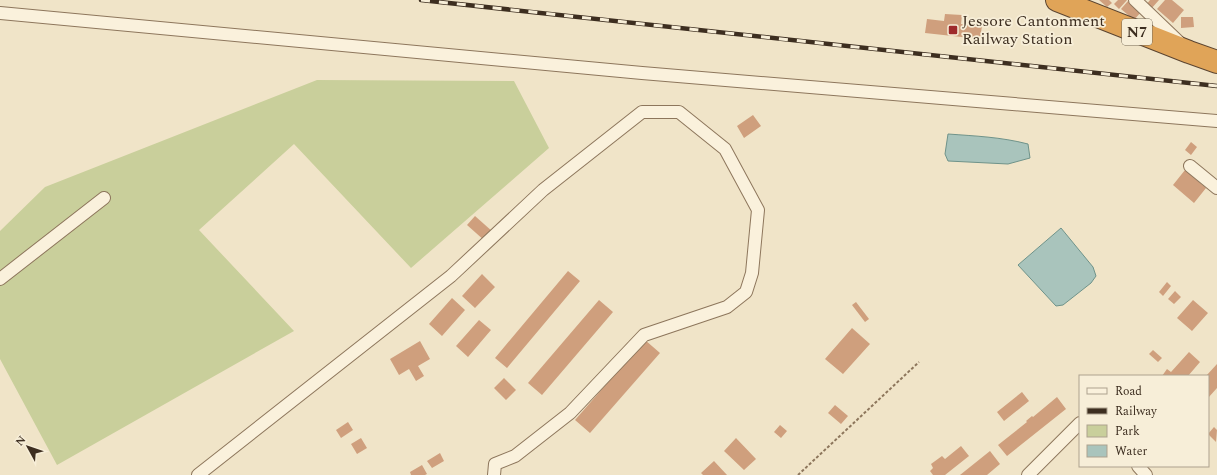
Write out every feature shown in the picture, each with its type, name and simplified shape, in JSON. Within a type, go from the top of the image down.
[{"type":"highway","name":"N7","points":[[1057,0],[1217,62]]},
{"type":"street","points":[[1135,0],[1189,52]]},
{"type":"street","points":[[0,13],[634,72],[1217,121]]},
{"type":"street","points":[[198,475],[451,276],[543,190],[642,112],[679,112],[725,149],[758,210],[752,272],[746,292],[727,307],[644,335],[570,413],[515,456],[495,464],[494,475]]},
{"type":"street","points":[[1190,166],[1217,188]]},
{"type":"street","points":[[0,279],[104,198]]},
{"type":"street","points":[[1028,475],[1079,424]]},
{"type":"street","points":[[1139,467],[1146,475]]},
{"type":"path","points":[[798,475],[919,362]]},
{"type":"green space","points":[[317,80],[514,81],[549,148],[411,268],[294,144],[199,230],[294,331],[57,465],[0,359],[0,231],[45,187]]},
{"type":"water","points":[[948,134],[998,138],[1028,144],[1030,158],[1008,164],[948,161],[945,154]]},
{"type":"water","points":[[1061,228],[1093,267],[1096,276],[1091,283],[1063,305],[1056,306],[1018,265]]},
{"type":"building","points":[[1099,0],[1109,0],[1112,3],[1107,7]]},
{"type":"building","points":[[1118,0],[1127,0],[1119,9],[1114,4]]},
{"type":"building","points":[[1150,0],[1159,0],[1151,9],[1146,5]]},
{"type":"building","points":[[1165,0],[1172,0],[1184,10],[1173,23],[1157,9]]},
{"type":"building","points":[[1128,1],[1141,12],[1134,20],[1121,9]]},
{"type":"building","name":"Jessore Cantonment Railway Station","points":[[945,14],[962,15],[961,24],[982,26],[980,39],[925,33],[927,19],[944,21]]},
{"type":"building","points":[[1181,17],[1193,17],[1194,27],[1181,28]]},
{"type":"building","points":[[753,115],[761,126],[744,138],[737,126]]},
{"type":"building","points":[[1191,142],[1197,147],[1191,155],[1185,150]]},
{"type":"building","points":[[1185,170],[1206,188],[1194,203],[1173,185]]},
{"type":"building","points":[[475,216],[493,232],[485,241],[467,225]]},
{"type":"building","points":[[568,271],[580,281],[507,368],[495,358]]},
{"type":"building","points":[[482,274],[495,287],[475,308],[462,296]]},
{"type":"building","points":[[1167,282],[1171,286],[1163,296],[1159,292]]},
{"type":"building","points":[[1175,291],[1181,297],[1174,304],[1168,299]]},
{"type":"building","points":[[452,298],[465,310],[442,336],[429,324]]},
{"type":"building","points":[[599,300],[613,312],[542,395],[528,383]]},
{"type":"building","points":[[1193,300],[1208,313],[1192,331],[1177,318]]},
{"type":"building","points":[[856,302],[869,319],[865,322],[852,305]]},
{"type":"building","points":[[479,320],[491,330],[468,357],[456,346]]},
{"type":"building","points":[[852,328],[870,344],[843,374],[825,359]]},
{"type":"building","points":[[645,340],[660,353],[590,433],[575,420]]},
{"type":"building","points":[[420,341],[430,359],[418,366],[424,376],[416,381],[409,369],[399,375],[390,359]]},
{"type":"building","points":[[1153,350],[1162,358],[1158,362],[1149,354]]},
{"type":"building","points":[[1189,352],[1200,362],[1189,375],[1163,375],[1167,369],[1171,372]]},
{"type":"building","points":[[1217,364],[1217,388],[1209,397],[1209,375],[1207,375]]},
{"type":"building","points":[[504,378],[516,390],[506,400],[494,388]]},
{"type":"building","points":[[1022,392],[1029,401],[1004,421],[997,412]]},
{"type":"building","points":[[1057,397],[1066,409],[1007,456],[998,445]]},
{"type":"building","points":[[835,405],[848,416],[841,424],[828,413]]},
{"type":"building","points":[[348,422],[353,430],[341,438],[336,430]]},
{"type":"building","points":[[780,425],[787,431],[781,438],[774,432]]},
{"type":"building","points":[[1214,427],[1217,430],[1216,442],[1209,435]]},
{"type":"building","points":[[361,438],[367,448],[357,454],[351,444]]},
{"type":"building","points":[[736,438],[756,459],[744,470],[724,451]]},
{"type":"building","points":[[961,446],[969,456],[945,475],[933,475],[930,471],[933,468],[931,464],[942,456],[945,459]]},
{"type":"building","points":[[990,451],[1000,464],[987,475],[960,475]]},
{"type":"building","points":[[440,453],[444,461],[432,468],[427,461]]},
{"type":"building","points":[[714,461],[727,475],[703,475],[701,473]]},
{"type":"building","points":[[422,465],[427,474],[411,475],[410,472]]},
{"type":"railway","points":[[421,0],[1217,86]]},
{"type":"place","name":"Jessore Cantonment Railway Station","points":[[953,30]]}]
